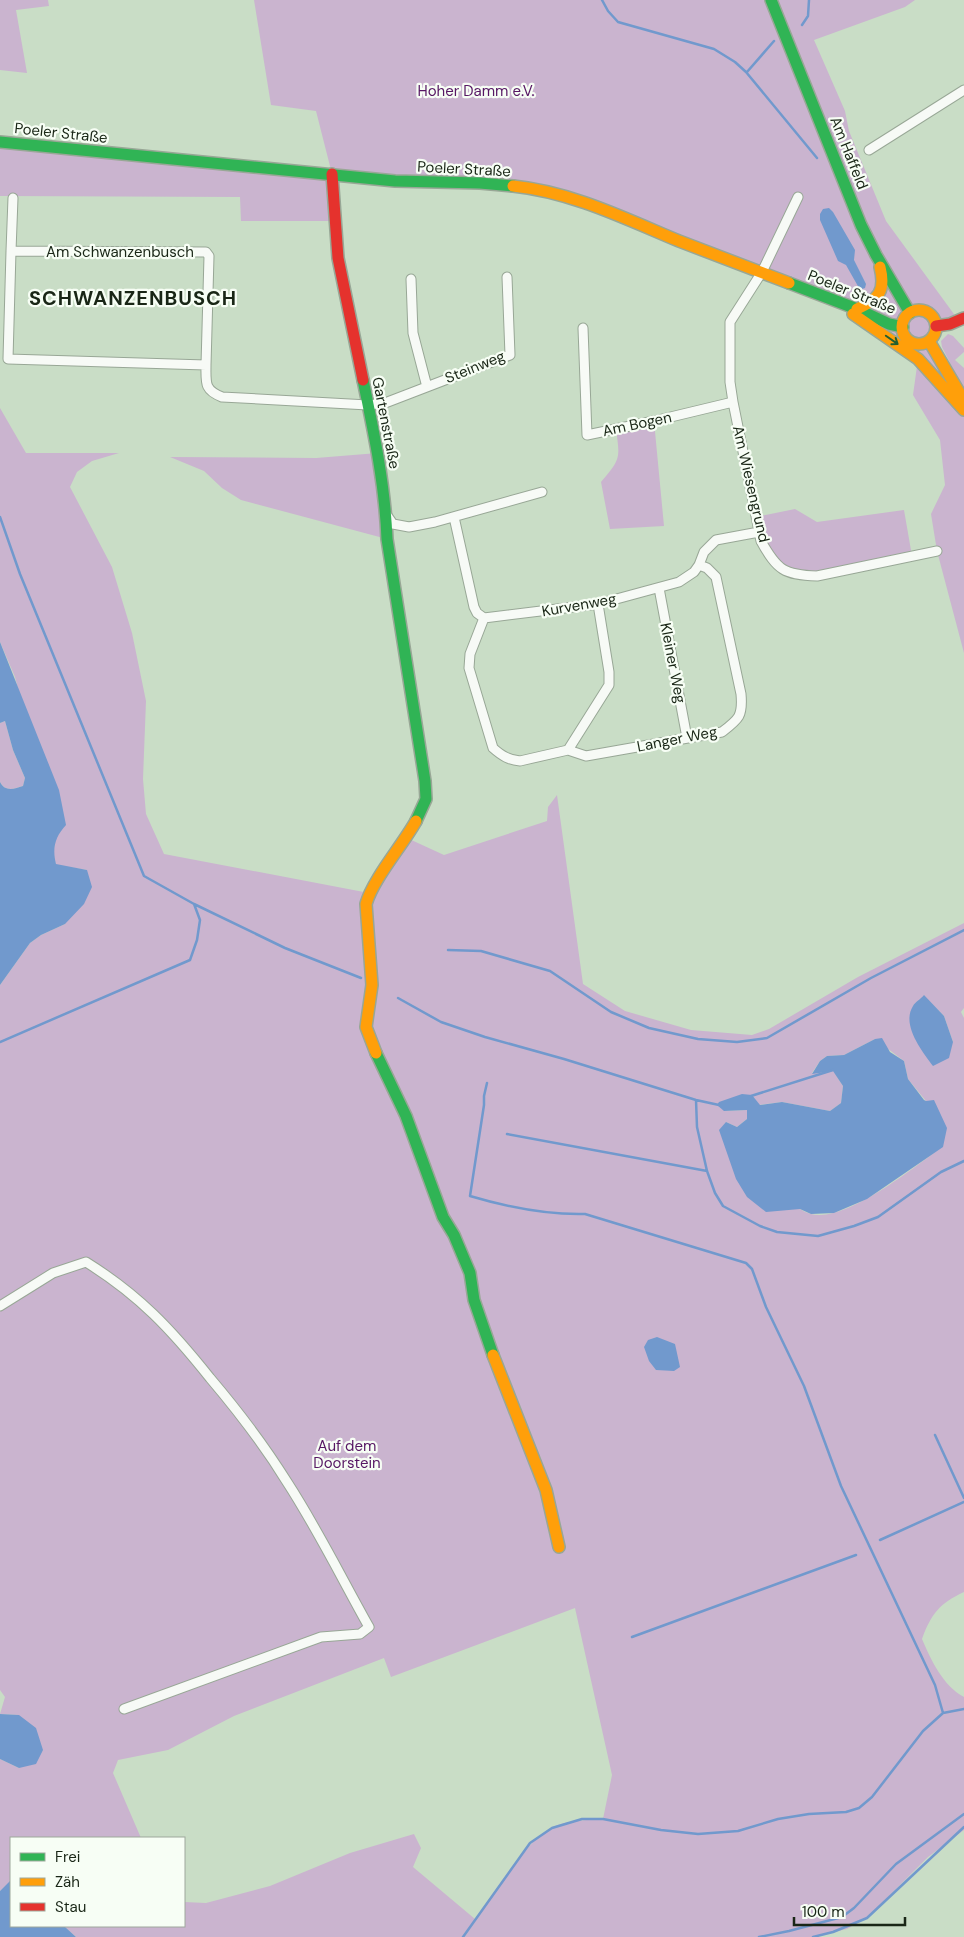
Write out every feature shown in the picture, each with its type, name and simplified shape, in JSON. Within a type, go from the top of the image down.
[{"type":"street","name":"Am Haffeld","points":[[771,0],[862,225],[876,255],[910,312]]},
{"type":"street","points":[[870,150],[964,90]]},
{"type":"street","name":"Poeler Straße","points":[[0,142],[395,180],[480,183],[521,187],[557,194],[619,215],[680,241],[837,303],[857,309],[889,324],[903,327]]},
{"type":"street","name":"Gartenstraße","points":[[332,174],[338,258],[378,453],[386,514],[387,539],[425,781],[426,799],[420,816],[369,893],[366,904],[372,985],[366,1026],[369,1038],[406,1116],[443,1217],[454,1235],[470,1273],[474,1300],[490,1347],[546,1490],[559,1547]]},
{"type":"street","name":"Am Wiesengrund","points":[[798,197],[762,272],[730,322],[730,382],[761,541],[769,556],[781,570],[798,576],[817,576],[937,551]]},
{"type":"street","points":[[13,198],[8,358],[206,365]]},
{"type":"street","name":"Am Schwanzenbusch","points":[[11,251],[206,252],[209,256],[206,385],[211,393],[222,397],[368,405]]},
{"type":"street","points":[[857,309],[876,300],[881,293],[884,280],[876,255]]},
{"type":"street","name":"Steinweg","points":[[368,405],[385,403],[510,355],[507,277]]},
{"type":"street","points":[[412,279],[413,333],[427,387]]},
{"type":"street","points":[[837,303],[918,359],[964,410]]},
{"type":"street","points":[[917,310],[928,312],[932,315],[936,326],[934,336],[929,341],[920,344],[909,340],[905,336],[903,327],[904,320],[910,312],[917,310]]},
{"type":"street","points":[[936,326],[950,324],[964,318]]},
{"type":"street","name":"Am Bogen","points":[[583,328],[587,434],[654,421],[733,402]]},
{"type":"street","points":[[929,341],[964,401]]},
{"type":"street","points":[[386,514],[393,524],[409,526],[454,517],[542,492]]},
{"type":"street","points":[[454,517],[474,607],[477,613],[484,618]]},
{"type":"street","name":"Kurvenweg","points":[[484,618],[598,604],[679,582],[694,572],[704,552],[716,540],[759,532]]},
{"type":"street","name":"Langer Weg","points":[[484,618],[470,654],[470,668],[493,748],[502,756],[520,761],[568,750],[586,756],[722,732],[739,718],[742,708],[741,694],[716,576],[707,568],[699,565]]},
{"type":"street","name":"Kleiner Weg","points":[[659,588],[687,738]]},
{"type":"street","points":[[568,750],[609,685],[609,672],[598,604]]},
{"type":"street","points":[[0,1306],[53,1273],[86,1262],[112,1278],[145,1304],[180,1339],[257,1437],[288,1483],[369,1627],[360,1634],[321,1637],[124,1709]]},
{"type":"green space","points":[[0,0],[48,0],[49,6],[16,10],[27,73],[0,70]]},
{"type":"green space","name":"Hoher Damm e.V.","points":[[254,0],[915,0],[905,7],[814,40],[845,111],[849,131],[886,221],[959,321],[939,329],[937,335],[930,343],[964,396],[964,653],[937,551],[931,514],[945,485],[940,440],[913,395],[918,359],[837,303],[557,194],[332,174],[316,111],[271,105]]},
{"type":"green space","points":[[0,146],[332,174],[335,221],[241,221],[240,197],[0,196]]},
{"type":"green space","points":[[948,334],[953,336],[964,348],[964,352],[955,360],[964,368],[964,391],[942,347],[941,341]]},
{"type":"green space","name":"Auf dem Doorstein","points":[[0,408],[26,453],[119,453],[92,461],[77,472],[70,487],[112,567],[132,633],[146,701],[143,779],[146,814],[164,854],[369,893],[407,838],[444,855],[547,821],[548,807],[557,795],[583,984],[625,1011],[691,1030],[752,1035],[769,1029],[858,977],[964,923],[964,1008],[961,1012],[964,1018],[964,1592],[949,1600],[937,1610],[922,1639],[934,1664],[944,1679],[964,1697],[964,1830],[928,1857],[867,1918],[847,1929],[813,1937],[76,1937],[65,1927],[185,1927],[185,1902],[206,1903],[270,1886],[350,1853],[414,1834],[421,1848],[413,1867],[475,1919],[520,1856],[541,1835],[563,1823],[603,1819],[612,1775],[575,1608],[391,1677],[384,1658],[234,1716],[168,1750],[118,1760],[113,1773],[141,1837],[10,1837],[10,1882],[0,1891],[0,1759],[19,1768],[19,1715],[0,1714],[5,1697],[0,1690],[0,985],[30,943],[41,935],[65,924],[87,870],[56,865],[53,854],[56,836],[15,677],[0,642]],"holes":[[[924,996],[944,1016],[953,1042],[913,1006]],[[875,1039],[904,1061],[908,1079],[926,1101],[942,1147],[879,1191],[842,1210],[826,1215],[811,1214],[800,1209],[726,1122],[737,1127],[747,1119],[747,1110],[724,1111],[752,1095],[759,1105],[782,1102],[830,1111],[841,1103],[843,1086],[833,1070],[812,1073],[820,1061],[827,1056],[844,1055]]]},
{"type":"green space","points":[[654,421],[664,526],[610,529],[601,482],[618,458],[616,429]]},
{"type":"green space","points":[[378,453],[387,539],[241,500],[222,488],[204,471],[170,457],[316,458]]},
{"type":"green space","points":[[795,509],[817,522],[904,510],[912,556],[798,576],[769,556],[756,517]]},
{"type":"green space","points":[[5,721],[13,750],[25,778],[23,786],[13,789],[4,787],[0,782],[0,723]]},
{"type":"water","points":[[829,208],[855,250],[854,260],[866,284],[865,288],[859,288],[846,265],[838,261],[820,220],[820,214],[823,209]]},
{"type":"water","points":[[0,642],[59,790],[66,825],[55,843],[56,864],[87,870],[92,887],[84,904],[65,924],[41,935],[30,943],[0,985],[0,782],[4,787],[13,789],[23,786],[25,778],[13,750],[5,721],[0,723]]},
{"type":"water","points":[[924,995],[944,1016],[953,1042],[949,1058],[933,1066],[914,1038],[911,1029],[910,1013],[915,1003]]},
{"type":"water","points":[[882,1038],[890,1052],[904,1061],[908,1079],[924,1100],[934,1100],[947,1128],[943,1147],[867,1199],[834,1213],[811,1214],[800,1209],[766,1212],[747,1197],[736,1179],[719,1130],[726,1122],[737,1127],[747,1119],[747,1110],[724,1111],[717,1105],[719,1102],[742,1094],[752,1095],[760,1105],[782,1102],[830,1111],[841,1103],[843,1086],[833,1071],[812,1074],[820,1061],[827,1056],[844,1055],[875,1039]]},
{"type":"water","points":[[657,1337],[675,1344],[680,1367],[674,1371],[656,1370],[649,1361],[644,1347],[648,1340]]},
{"type":"water","points":[[0,1714],[19,1715],[36,1728],[43,1750],[36,1764],[19,1768],[0,1759]]},
{"type":"water","points":[[10,1881],[10,1927],[65,1927],[76,1937],[0,1937],[0,1891]]},
{"type":"waterway","points":[[602,0],[608,11],[618,22],[714,49],[735,62],[746,72],[817,158]]},
{"type":"waterway","points":[[802,25],[808,16],[809,0]]},
{"type":"waterway","points":[[747,72],[774,41]]},
{"type":"waterway","points":[[0,517],[20,574],[144,876],[194,904],[285,948],[361,978]]},
{"type":"waterway","points":[[0,1042],[190,960],[197,940],[200,920],[194,904]]},
{"type":"waterway","points":[[448,950],[481,951],[550,971],[611,1012],[649,1028],[698,1039],[737,1042],[767,1038],[871,978],[964,930]]},
{"type":"waterway","points":[[398,998],[441,1022],[485,1037],[564,1059],[696,1100],[719,1105]]},
{"type":"waterway","points":[[751,1096],[833,1070]]},
{"type":"waterway","points":[[487,1083],[470,1196],[527,1210],[585,1214],[746,1263],[752,1269],[766,1307],[804,1386],[841,1486],[935,1685],[943,1713]]},
{"type":"waterway","points":[[696,1100],[697,1127],[707,1171],[715,1193],[723,1206],[760,1226],[777,1232],[818,1236],[878,1217],[941,1172],[964,1161]]},
{"type":"waterway","points":[[507,1134],[707,1171]]},
{"type":"waterway","points":[[935,1435],[964,1498]]},
{"type":"waterway","points":[[880,1540],[964,1502]]},
{"type":"waterway","points":[[632,1637],[856,1555]]},
{"type":"waterway","points":[[463,1937],[530,1843],[552,1828],[582,1819],[603,1819],[661,1830],[698,1834],[738,1831],[778,1819],[809,1814],[846,1812],[859,1808],[872,1797],[923,1731],[943,1713],[964,1709]]},
{"type":"waterway","points":[[759,1937],[842,1917],[854,1908],[896,1864],[964,1814]]},
{"type":"waterway","points":[[813,1937],[833,1932],[867,1918],[964,1827]]},
{"type":"traffic: fast","points":[[771,0],[861,225],[910,313]]},
{"type":"traffic: fast","points":[[0,142],[395,181],[480,183],[513,186]]},
{"type":"traffic: fast","points":[[789,283],[857,309],[889,324],[903,327]]},
{"type":"traffic: fast","points":[[363,380],[378,459],[387,539],[425,781],[426,799],[416,821]]},
{"type":"traffic: fast","points":[[376,1053],[406,1116],[443,1217],[454,1235],[470,1273],[474,1300],[493,1355]]},
{"type":"traffic: slow","points":[[513,186],[556,194],[598,207],[679,241],[789,283]]},
{"type":"traffic: slow","points":[[857,309],[871,302],[879,293],[882,282],[880,267]]},
{"type":"traffic: slow","points":[[919,310],[931,315],[936,327],[931,339],[919,344],[907,339],[902,327],[907,315],[919,310]]},
{"type":"traffic: slow","points":[[853,314],[918,359],[964,410]]},
{"type":"traffic: slow","points":[[929,341],[963,399]]},
{"type":"traffic: slow","points":[[376,1053],[366,1027],[372,985],[366,904],[381,873],[416,821]]},
{"type":"traffic: slow","points":[[493,1355],[546,1490],[559,1547]]},
{"type":"traffic: jam","points":[[332,174],[338,258],[363,380]]},
{"type":"traffic: jam","points":[[936,326],[950,324],[964,318]]},
{"type":"district","name":"SCHWANZENBUSCH","points":[[133,298]]}]
